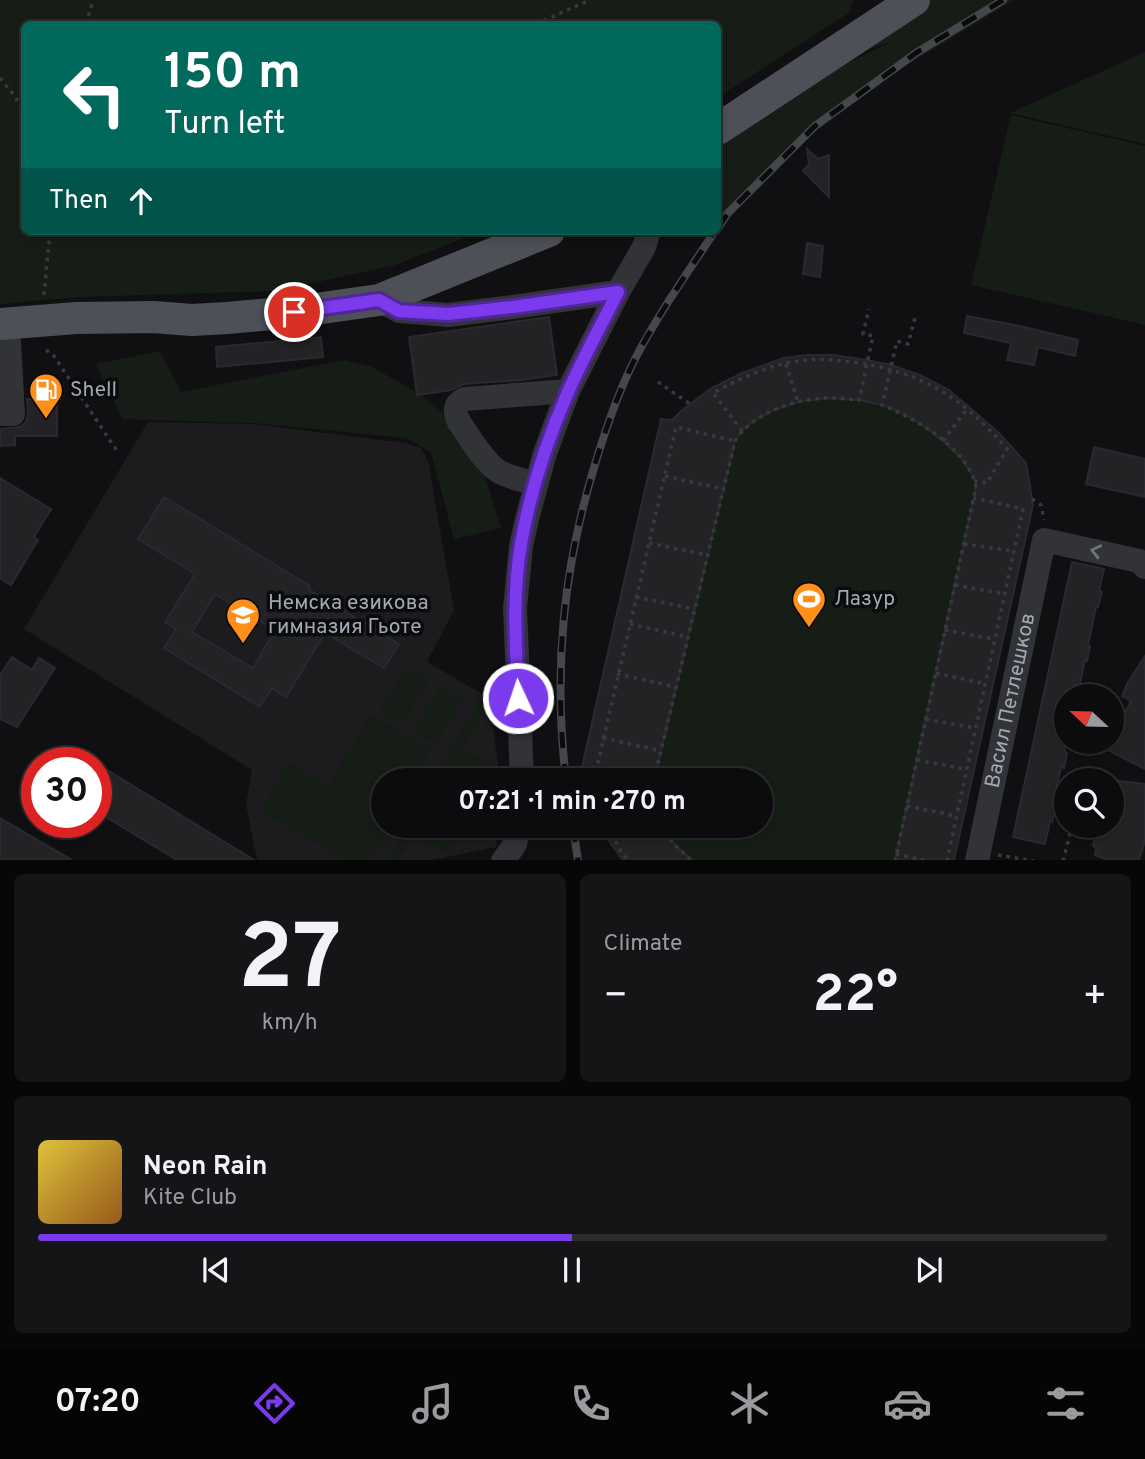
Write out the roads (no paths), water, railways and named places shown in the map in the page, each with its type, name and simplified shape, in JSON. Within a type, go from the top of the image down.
[{"type":"main road","points":[[721,127],[914,0]]},
{"type":"main road","points":[[3,336],[159,332],[192,320],[294,312],[379,300],[539,235]]},
{"type":"street","points":[[522,768],[515,608],[521,546],[545,453],[568,391],[644,247],[648,235]]},
{"type":"street","points":[[379,300],[399,311],[448,314],[618,292]]},
{"type":"street","points":[[0,414],[13,414],[3,336]]},
{"type":"street","points":[[536,484],[504,474],[488,463],[459,422],[455,408],[459,402],[465,400],[568,391]]},
{"type":"street","name":"Васил Петлешков","points":[[978,856],[1044,540],[1139,561],[1145,567]]},
{"type":"street","points":[[503,860],[516,838]]},
{"type":"railway","points":[[721,224],[728,213],[815,126],[916,53],[1003,0]]},
{"type":"railway","points":[[565,768],[561,698],[564,619],[576,540],[596,461],[630,369],[664,309],[712,235]]},
{"type":"railway","points":[[575,838],[578,860]]},
{"type":"place","name":"Shell","points":[[46,420]]},
{"type":"place","name":"Лазур","points":[[809,629]]},
{"type":"place","name":"Немска езикова гимназия Гьоте","points":[[243,645]]}]
